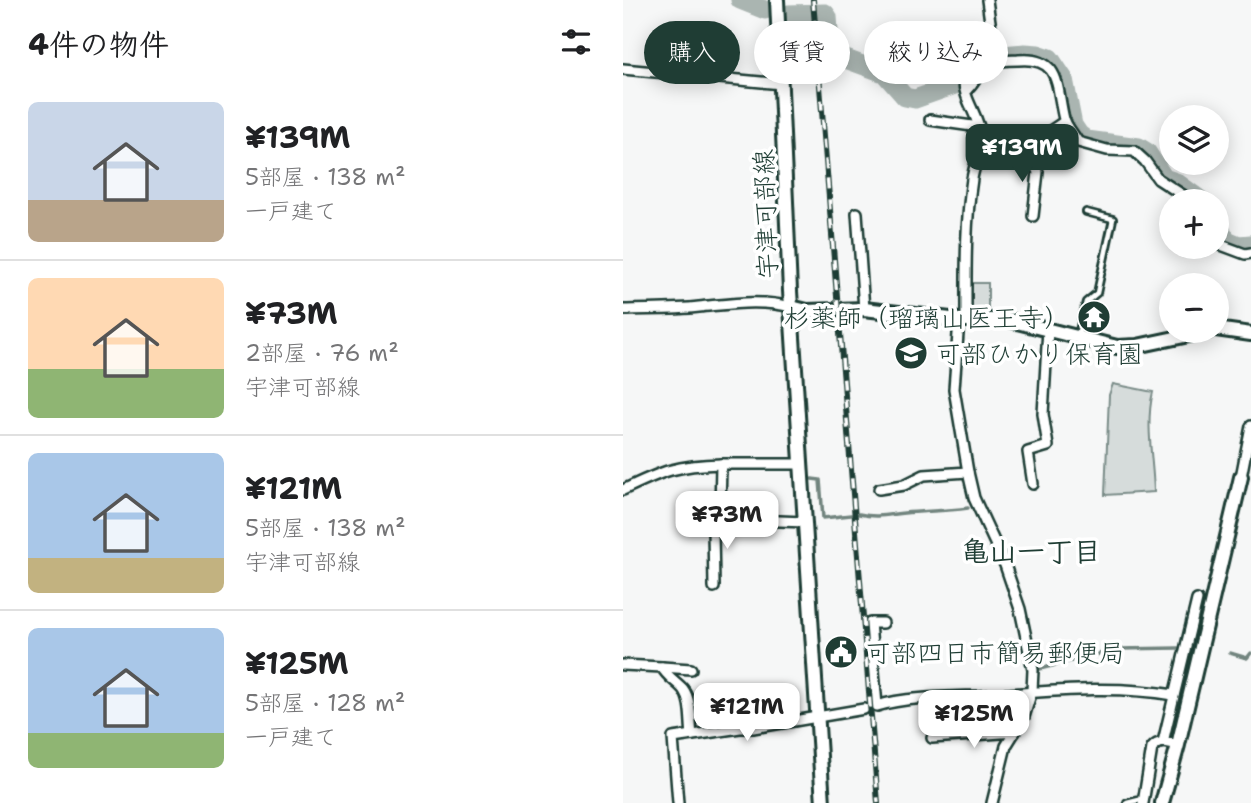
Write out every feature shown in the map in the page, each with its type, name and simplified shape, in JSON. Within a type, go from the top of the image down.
[{"type":"main road","name":"宇津可部線","points":[[777,0],[791,307],[823,803]]},
{"type":"main road","points":[[791,307],[818,311],[864,309],[963,320],[1009,320],[1117,347],[1159,340]]},
{"type":"main road","points":[[1229,330],[1251,334]]},
{"type":"main road","points":[[1162,803],[1241,477]]},
{"type":"street","points":[[987,0],[991,29],[990,49],[975,58],[966,70],[963,80],[981,135],[972,178],[963,320],[954,389],[974,498],[1005,565],[1020,609],[1033,670],[1032,691],[1024,717],[1006,746],[992,803]]},
{"type":"street","points":[[966,90],[974,85],[981,70],[989,64],[1032,59],[1043,63],[1056,78],[1065,121],[1078,142],[1107,150],[1134,151],[1159,179],[1174,189]]},
{"type":"street","points":[[623,68],[782,85]]},
{"type":"street","points":[[930,120],[979,127]]},
{"type":"street","points":[[979,154],[1011,154],[1025,148],[1065,121]]},
{"type":"street","points":[[1025,148],[1038,172],[1033,216]]},
{"type":"street","points":[[857,213],[864,309]]},
{"type":"street","points":[[1229,248],[1245,254],[1251,253]]},
{"type":"street","points":[[623,310],[741,302],[772,302],[791,307]]},
{"type":"street","points":[[1033,484],[1028,452],[1048,446],[1043,414],[1048,329]]},
{"type":"street","points":[[1241,477],[1251,426]]},
{"type":"street","points":[[714,587],[713,530],[720,511],[721,464]]},
{"type":"street","points":[[623,490],[665,470],[692,465],[802,464]]},
{"type":"street","points":[[879,489],[904,485],[924,475],[968,472]]},
{"type":"street","points":[[720,511],[725,519],[805,522]]},
{"type":"street","points":[[1163,742],[1197,600]]},
{"type":"street","points":[[883,623],[870,623],[877,706],[954,696],[1032,691],[1138,689],[1174,695]]},
{"type":"street","points":[[623,666],[691,669]]},
{"type":"street","points":[[662,667],[687,697],[692,735]]},
{"type":"street","points":[[678,803],[673,738],[865,709]]},
{"type":"street","points":[[932,738],[1015,732]]},
{"type":"street","points":[[1144,801],[1152,748],[1163,742],[1178,745]]},
{"type":"lane","points":[[1078,336],[1086,302],[1097,293],[1113,219],[1087,212]]},
{"type":"lane","points":[[1127,803],[1144,801]]},
{"type":"shaded area","points":[[971,283],[988,283],[988,315],[975,315],[971,311]]},
{"type":"shaded area","points":[[1113,384],[1153,392],[1150,429],[1154,492],[1105,495],[1109,395]]},
{"type":"waterway","points":[[740,0],[765,10]]},
{"type":"waterway","points":[[788,14],[825,13],[828,17],[830,45],[843,58],[884,73],[905,97],[915,99],[966,81],[981,61],[991,56],[1025,53],[1050,58],[1064,79],[1073,125],[1079,134],[1087,140],[1139,147],[1147,152],[1164,178],[1186,189]]},
{"type":"waterway","points":[[1229,241],[1239,245],[1251,244]]},
{"type":"waterway","points":[[812,479],[820,480],[823,518],[851,515]]},
{"type":"waterway","points":[[859,514],[881,516],[968,508]]},
{"type":"waterway","points":[[1036,670],[1118,649],[1178,648]]},
{"type":"waterway","points":[[1230,653],[1247,658],[1251,653]]},
{"type":"railway","points":[[813,0],[878,803]]},
{"type":"place","name":"杉薬師（瑠璃山医王寺）","points":[[1094,317]]},
{"type":"place","name":"可部ひかり保育園","points":[[911,353]]},
{"type":"place","name":"可部四日市簡易郵便局","points":[[841,652]]},
{"type":"district","name":"亀山一丁目","points":[[1031,551]]}]
